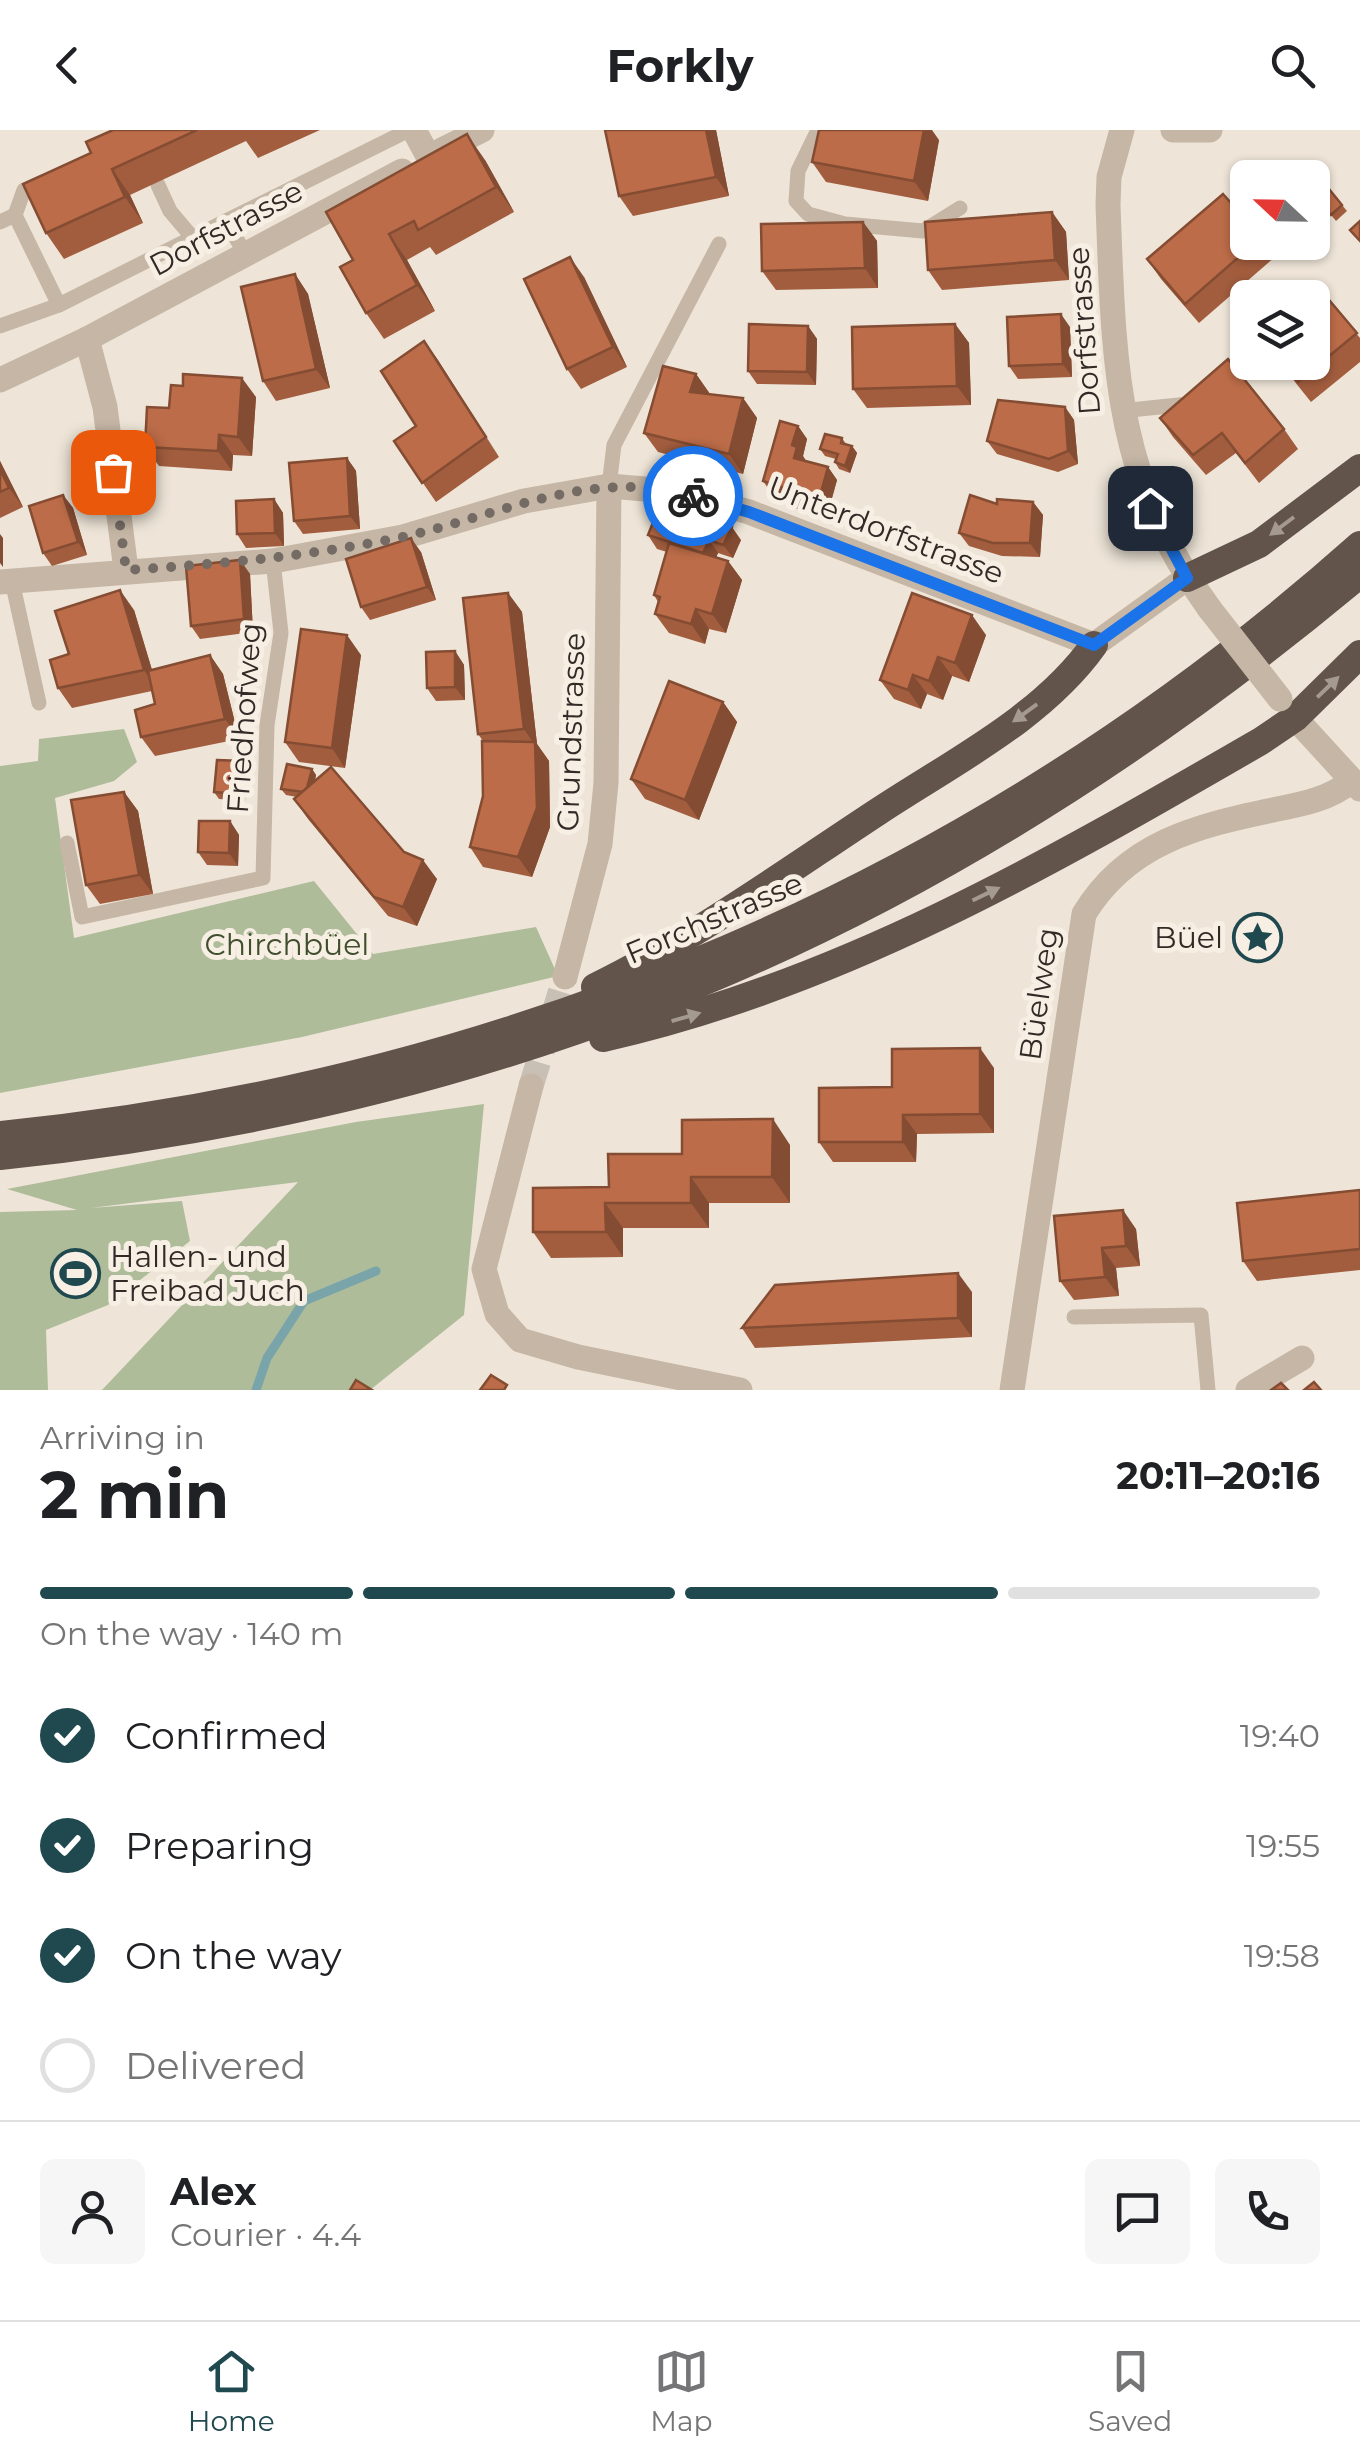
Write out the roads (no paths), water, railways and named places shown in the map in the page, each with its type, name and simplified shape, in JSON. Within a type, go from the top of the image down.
[{"type":"highway","points":[[1187,578],[1259,544],[1360,468]]},
{"type":"highway","name":"Forchstrasse","points":[[0,1135],[227,1103],[478,1054],[726,951],[931,850],[1050,780],[1194,681],[1360,546]]},
{"type":"highway","name":"Forchstrasse","points":[[0,1156],[230,1124],[478,1054],[721,976],[941,868],[1142,744],[1262,655],[1360,574]]},
{"type":"highway","points":[[478,1054],[697,931],[1019,718],[1059,688],[1094,645]]},
{"type":"highway","points":[[478,1054],[703,1012],[866,950],[1057,858],[1287,709],[1360,654]]},
{"type":"street","points":[[412,130],[428,156]]},
{"type":"street","name":"Dorfstrasse","points":[[0,380],[87,339],[482,130]]},
{"type":"street","name":"Dorfstrasse","points":[[1122,130],[1109,178],[1108,206],[1120,411],[1150,508],[1187,578],[1208,608],[1287,709],[1356,785]]},
{"type":"street","points":[[1173,130],[1210,130]]},
{"type":"street","points":[[87,339],[104,407],[126,570]]},
{"type":"street","name":"Unterdorfstrasse","points":[[6,582],[272,562],[403,537],[524,502],[609,486],[681,492],[749,512],[1094,645]]},
{"type":"street","name":"Grundstrasse","points":[[565,977],[600,844],[606,783],[609,486]]},
{"type":"street","points":[[1094,645],[1187,578]]},
{"type":"street","name":"Büelweg","points":[[1012,1390],[1084,914],[1117,870],[1174,836],[1202,825],[1314,802],[1356,785]]},
{"type":"street","points":[[530,1086],[484,1269],[497,1314],[520,1340],[578,1357],[740,1390]]},
{"type":"street","points":[[1248,1390],[1302,1358]]},
{"type":"lane","points":[[0,326],[58,306],[412,130]]},
{"type":"lane","points":[[818,130],[798,171],[796,201],[808,214],[846,224],[923,231],[960,208]]},
{"type":"lane","points":[[56,175],[24,190],[8,218],[58,306]]},
{"type":"lane","points":[[158,185],[170,211],[192,237]]},
{"type":"lane","points":[[226,221],[246,255]]},
{"type":"lane","points":[[609,486],[614,444],[719,244]]},
{"type":"lane","points":[[1120,411],[1188,404]]},
{"type":"lane","name":"Friedhofweg","points":[[67,842],[82,917],[263,878],[267,726],[281,633],[272,562]]},
{"type":"lane","points":[[6,582],[39,703]]},
{"type":"lane","points":[[1074,1318],[1200,1315],[1208,1390]]},
{"type":"waterway","points":[[256,1390],[267,1358],[304,1301],[376,1271]]},
{"type":"tunnel","points":[[531,1086],[565,977]]},
{"type":"place","name":"Büel","points":[[1258,937]]},
{"type":"place","name":"Hallen- und Freibad Juch","points":[[75,1273]]},
{"type":"park label","name":"Chirchbüel","points":[[287,944]]}]
